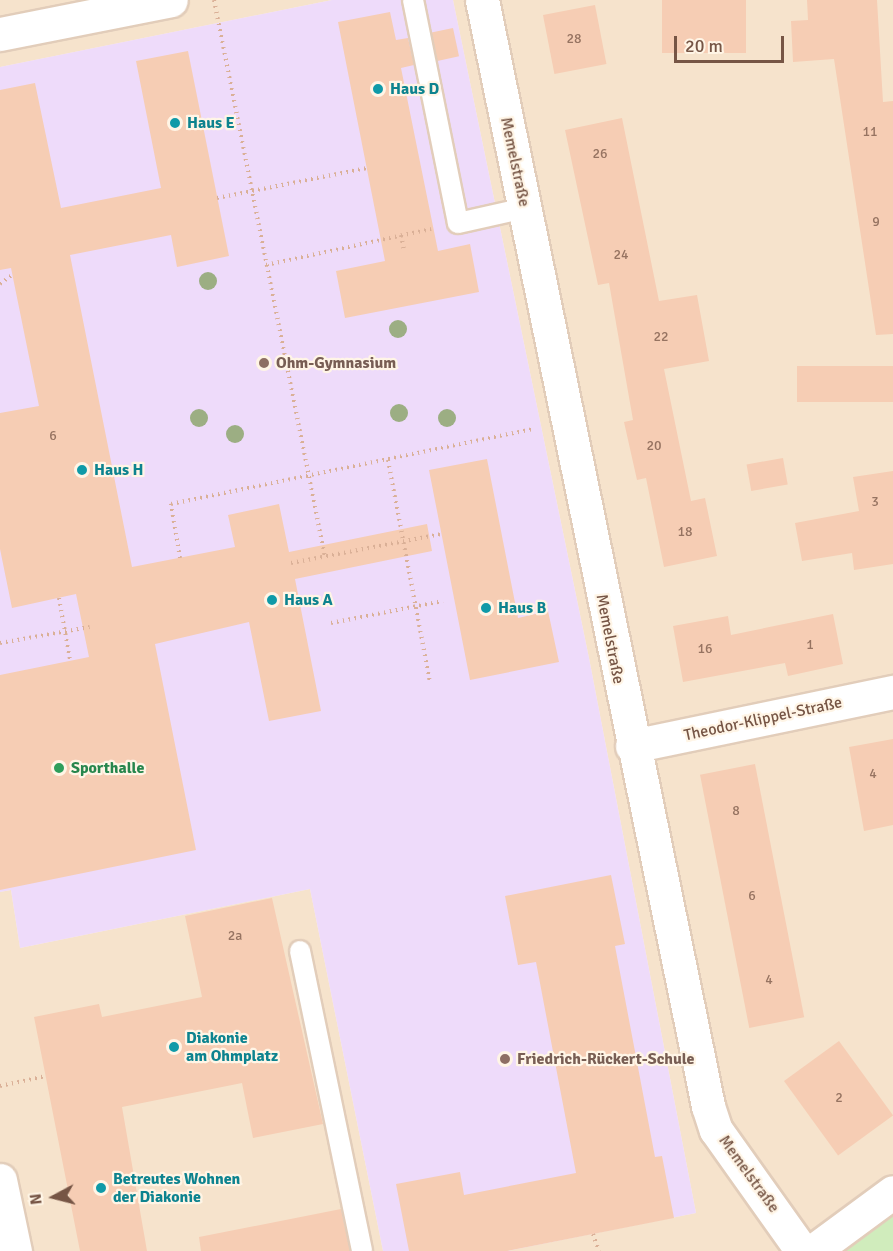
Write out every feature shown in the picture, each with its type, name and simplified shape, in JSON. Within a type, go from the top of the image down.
[{"type":"street","points":[[0,34],[171,0]]},
{"type":"street","name":"Memelstraße","points":[[482,0],[632,746],[708,1106],[716,1130],[802,1251]]},
{"type":"street","name":"Theodor-Klippel-Straße","points":[[632,746],[893,692]]},
{"type":"street","points":[[0,1180],[15,1251]]},
{"type":"street","points":[[813,1251],[893,1192]]},
{"type":"lane","points":[[413,0],[458,223],[525,208]]},
{"type":"lane","points":[[300,951],[362,1251]]},
{"type":"path","points":[[214,0],[266,265],[311,476],[325,557]]},
{"type":"path","points":[[217,198],[367,168]]},
{"type":"path","points":[[266,265],[458,223]]},
{"type":"path","points":[[401,235],[404,250]]},
{"type":"path","points":[[0,284],[12,274]]},
{"type":"path","points":[[180,558],[171,504],[540,428]]},
{"type":"path","points":[[388,460],[430,682]]},
{"type":"path","points":[[291,564],[441,534]]},
{"type":"path","points":[[59,598],[70,660]]},
{"type":"path","points":[[331,623],[443,601]]},
{"type":"path","points":[[0,643],[90,627]]},
{"type":"path","points":[[0,1086],[46,1076]]},
{"type":"path","points":[[593,1234],[599,1251]]},
{"type":"shaded area","points":[[0,0],[332,0],[0,67]]},
{"type":"shaded area","name":"Ohm-Gymnasium","points":[[332,0],[453,0],[589,658],[696,1213],[507,1251],[383,1251],[310,889],[20,948],[11,890],[0,892],[0,67]]},
{"type":"shaded area","points":[[453,0],[893,0],[893,1210],[835,1251],[507,1251],[696,1213],[589,658]]},
{"type":"shaded area","points":[[310,889],[383,1251],[0,1251],[0,892],[11,890],[20,948]]},
{"type":"green space","points":[[893,1210],[893,1251],[835,1251]]},
{"type":"building","points":[[662,0],[746,0],[746,53],[662,53]]},
{"type":"building","points":[[807,0],[877,0],[883,102],[893,101],[893,334],[876,335],[834,59],[793,62],[791,21],[808,20]]},
{"type":"building","points":[[595,5],[606,64],[554,74],[543,15]]},
{"type":"building","points":[[390,12],[396,40],[408,38],[414,65],[401,68],[438,251],[470,244],[479,292],[345,318],[336,271],[385,261],[338,22]]},
{"type":"building","points":[[453,28],[459,56],[438,61],[431,33]]},
{"type":"building","points":[[188,51],[229,256],[177,267],[171,235],[70,255],[132,567],[235,547],[228,515],[279,504],[289,552],[427,524],[432,551],[295,579],[321,711],[269,721],[249,622],[155,644],[196,850],[0,890],[0,675],[89,657],[76,594],[12,608],[0,549],[0,413],[39,406],[11,268],[0,270],[0,90],[35,83],[61,208],[161,188],[136,61]]},
{"type":"building","points":[[622,118],[659,301],[697,295],[709,361],[664,369],[691,501],[705,498],[717,556],[664,567],[646,478],[637,480],[624,422],[633,420],[609,283],[598,285],[565,130]]},
{"type":"building","points":[[797,366],[893,366],[893,402],[797,402]]},
{"type":"building","points":[[783,458],[788,485],[751,491],[747,464]]},
{"type":"building","name":"Haus B","points":[[487,459],[518,618],[548,611],[559,662],[470,680],[429,470]]},
{"type":"building","points":[[893,471],[893,564],[854,570],[852,553],[802,561],[795,523],[859,511],[853,477]]},
{"type":"building","points":[[833,614],[843,664],[788,676],[785,663],[683,682],[673,626],[728,616],[731,635]]},
{"type":"building","points":[[893,739],[893,825],[864,831],[849,747]]},
{"type":"building","points":[[755,764],[804,1017],[749,1028],[700,775]]},
{"type":"building","points":[[611,875],[625,944],[615,946],[655,1157],[662,1156],[674,1218],[507,1251],[409,1251],[396,1184],[460,1172],[464,1195],[576,1173],[536,962],[518,965],[505,896]]},
{"type":"building","name":"Diakonie am Ohmplatz","points":[[272,898],[323,1124],[253,1138],[242,1083],[122,1107],[147,1251],[80,1251],[34,1017],[99,1004],[102,1017],[202,997],[185,916]]},
{"type":"building","points":[[839,1041],[893,1115],[838,1155],[784,1081]]},
{"type":"building","points":[[341,1209],[350,1251],[201,1251],[199,1237]]},
{"type":"place","name":"Haus D","points":[[378,89]]},
{"type":"place","name":"Haus E","points":[[175,123]]},
{"type":"place","name":"Ohm-Gymnasium","points":[[264,363]]},
{"type":"place","name":"Haus H","points":[[82,470]]},
{"type":"place","name":"Haus A","points":[[272,600]]},
{"type":"place","name":"Haus B","points":[[486,608]]},
{"type":"place","name":"Sporthalle","points":[[59,768]]},
{"type":"place","name":"Diakonie am Ohmplatz","points":[[174,1047]]},
{"type":"place","name":"Friedrich-Rückert-Schule","points":[[505,1059]]},
{"type":"place","name":"Betreutes Wohnen der Diakonie","points":[[101,1188]]}]
